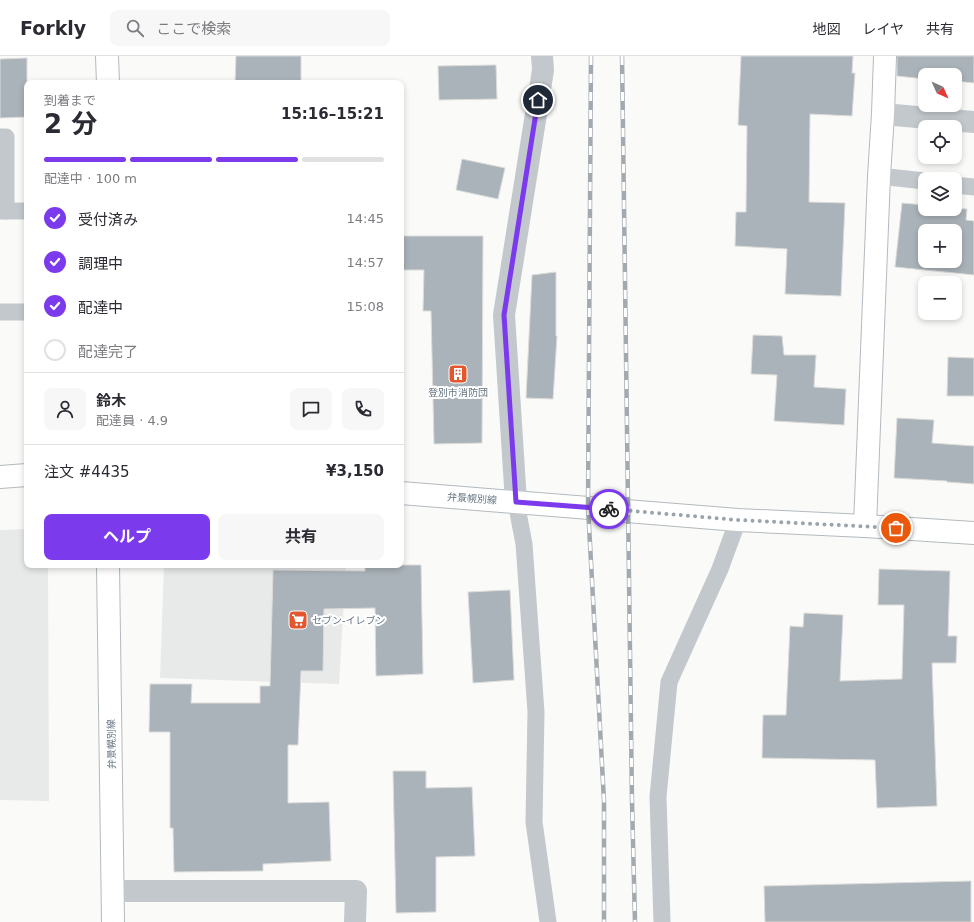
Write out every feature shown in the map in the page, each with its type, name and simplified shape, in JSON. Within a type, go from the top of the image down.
[{"type":"main road","points":[[107,56],[108,80]]},
{"type":"main road","points":[[865,526],[885,56]]},
{"type":"main road","points":[[0,477],[24,475]]},
{"type":"main road","name":"弁景幌別線","points":[[404,493],[738,520],[974,533]]},
{"type":"main road","name":"弁景幌別線","points":[[108,568],[113,922]]},
{"type":"street","points":[[516,502],[504,315],[543,70],[542,56]]},
{"type":"street","points":[[883,114],[974,122]]},
{"type":"street","points":[[113,891],[356,891],[355,922]]},
{"type":"lane","points":[[0,137],[6,137],[3,210],[24,211]]},
{"type":"lane","points":[[879,176],[918,181]]},
{"type":"lane","points":[[962,186],[974,187]]},
{"type":"lane","points":[[0,312],[24,312]]},
{"type":"lane","points":[[516,502],[524,544],[536,712],[534,822],[548,922]]},
{"type":"lane","points":[[662,922],[658,797],[669,682],[720,570],[738,520]]},
{"type":"shaded area","points":[[24,529],[24,568],[48,568],[49,801],[0,800],[0,530]]},
{"type":"shaded area","points":[[164,568],[346,568],[339,684],[160,678]]},
{"type":"building","points":[[236,56],[301,56],[301,80],[235,80]]},
{"type":"building","points":[[741,56],[853,56],[852,73],[855,73],[852,116],[810,114],[809,202],[845,203],[841,296],[785,294],[787,249],[735,246],[736,212],[746,212],[747,126],[738,125]]},
{"type":"building","points":[[897,56],[974,56],[974,83],[962,82],[962,68],[918,68],[918,78],[897,76]]},
{"type":"building","points":[[27,58],[27,80],[24,80],[24,117],[0,118],[0,59]]},
{"type":"building","points":[[496,65],[497,99],[439,100],[438,66]]},
{"type":"building","points":[[462,159],[505,168],[498,199],[456,190]]},
{"type":"building","points":[[902,203],[918,204],[918,216],[962,216],[962,209],[967,209],[966,220],[974,221],[974,275],[895,267]]},
{"type":"building","points":[[404,236],[483,236],[482,443],[434,444],[431,311],[423,311],[424,270],[404,270]]},
{"type":"building","points":[[556,272],[557,336],[553,399],[526,398],[532,275]]},
{"type":"building","points":[[753,335],[782,336],[784,355],[816,355],[814,387],[846,389],[844,425],[774,421],[777,375],[751,374]]},
{"type":"building","points":[[948,357],[974,358],[974,396],[947,396]]},
{"type":"building","points":[[897,418],[934,420],[932,443],[974,446],[974,484],[894,478]]},
{"type":"building","points":[[404,565],[421,565],[423,674],[376,676],[375,608],[324,609],[323,671],[301,671],[298,745],[288,745],[288,803],[329,802],[331,861],[263,864],[263,871],[174,872],[173,828],[170,828],[170,732],[149,732],[150,684],[192,684],[191,703],[260,703],[260,686],[270,686],[273,570],[365,571],[365,568],[404,568]]},
{"type":"building","points":[[879,569],[950,571],[948,636],[957,636],[956,663],[932,663],[937,806],[877,808],[875,760],[762,758],[763,715],[786,715],[790,626],[803,627],[804,613],[843,615],[840,681],[902,679],[904,605],[878,605]]},
{"type":"building","points":[[510,590],[514,680],[473,683],[468,592]]},
{"type":"building","points":[[393,771],[426,771],[426,788],[472,787],[475,856],[436,857],[436,912],[396,913]]},
{"type":"building","points":[[971,881],[971,922],[765,922],[764,886]]},
{"type":"railway","points":[[591,56],[588,507],[604,801],[604,922]]},
{"type":"railway","points":[[622,56],[635,922]]},
{"type":"way so far","points":[[609,509],[738,520],[896,528]]},
{"type":"place","name":"登別市消防団","points":[[458,374]]},
{"type":"place","name":"セブン-イレブン","points":[[298,620]]},
{"type":"route","points":[[538,100],[504,315],[516,502],[609,509]]}]
